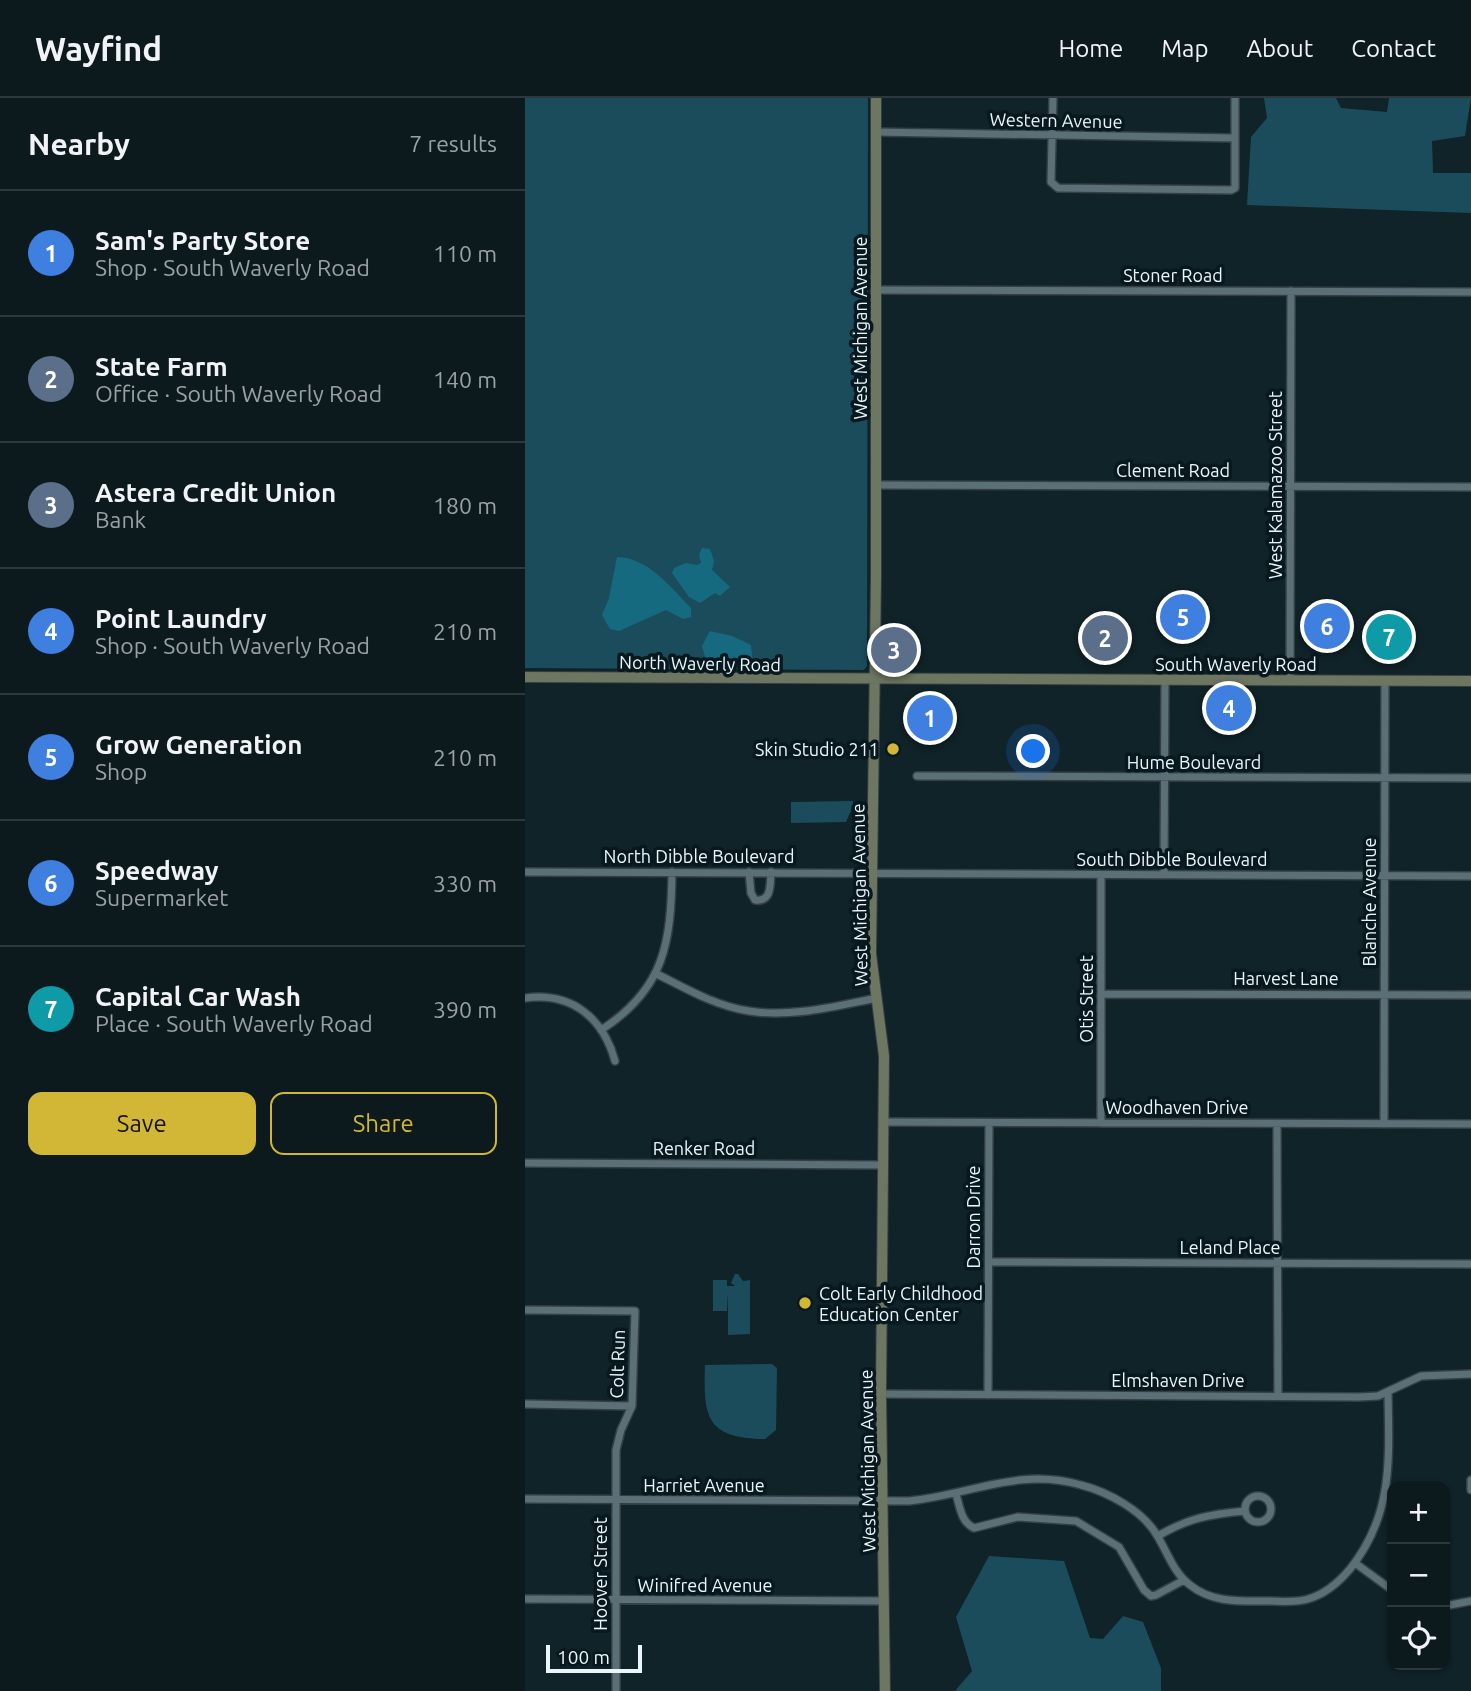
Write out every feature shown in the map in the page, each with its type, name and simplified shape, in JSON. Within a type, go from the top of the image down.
[{"type":"street","name":"West Michigan Avenue","points":[[876,98],[876,485],[871,954],[884,1042],[881,1394],[885,1691]]},
{"type":"street","points":[[1052,98],[1051,182],[1058,188],[1231,190],[1235,188],[1235,98]]},
{"type":"street","name":"Western Avenue","points":[[876,132],[1235,138]]},
{"type":"street","name":"Stoner Road","points":[[876,290],[1471,292]]},
{"type":"street","name":"West Kalamazoo Street","points":[[1290,679],[1291,291]]},
{"type":"street","name":"Clement Road","points":[[876,485],[1471,487]]},
{"type":"street","name":"North Waverly Road","points":[[525,677],[874,680]]},
{"type":"street","name":"South Waverly Road","points":[[874,680],[1471,681]]},
{"type":"street","points":[[1164,680],[1164,874]]},
{"type":"street","name":"Blanche Avenue","points":[[1384,1124],[1385,681]]},
{"type":"street","name":"Hume Boulevard","points":[[917,776],[1471,778]]},
{"type":"street","name":"North Dibble Boulevard","points":[[525,872],[872,874]]},
{"type":"street","points":[[601,1030],[630,1008],[655,973],[668,937],[672,872]]},
{"type":"street","points":[[749,872],[751,893],[758,901],[765,900],[768,896],[771,872]]},
{"type":"street","name":"South Dibble Boulevard","points":[[872,874],[1471,876]]},
{"type":"street","name":"Otis Street","points":[[1101,875],[1101,1123]]},
{"type":"street","points":[[655,973],[720,1004],[762,1013],[796,1012],[877,998]]},
{"type":"street","name":"Harvest Lane","points":[[1102,994],[1471,995]]},
{"type":"street","points":[[525,998],[545,996],[568,1000],[588,1014],[601,1030],[615,1061]]},
{"type":"street","name":"Woodhaven Drive","points":[[884,1122],[1471,1124]]},
{"type":"street","name":"Darron Drive","points":[[988,1395],[989,1123]]},
{"type":"street","points":[[1277,1124],[1278,1396]]},
{"type":"street","name":"Renker Road","points":[[525,1163],[883,1165]]},
{"type":"street","name":"Leland Place","points":[[989,1262],[1471,1264]]},
{"type":"street","name":"Colt Run","points":[[525,1310],[635,1311],[632,1406],[615,1450],[616,1500]]},
{"type":"street","name":"Elmshaven Drive","points":[[881,1394],[1359,1397],[1378,1396],[1421,1376],[1471,1374]]},
{"type":"street","points":[[1245,1511],[1204,1516],[1180,1524],[1158,1536],[1175,1570],[1184,1580],[1199,1591],[1226,1601],[1299,1601],[1317,1596],[1333,1586],[1355,1563],[1375,1529],[1387,1490],[1388,1392]]},
{"type":"street","points":[[525,1404],[632,1406]]},
{"type":"street","name":"Harriet Avenue","points":[[525,1499],[883,1502],[956,1494],[1015,1479],[1058,1480],[1082,1485],[1114,1499],[1148,1523],[1158,1536]]},
{"type":"street","points":[[1471,1480],[1471,1490]]},
{"type":"street","points":[[956,1494],[963,1518],[974,1528],[1027,1516],[1076,1521],[1119,1547],[1144,1590],[1151,1596],[1184,1580]]},
{"type":"street","name":"Hoover Street","points":[[615,1691],[616,1500]]},
{"type":"street","points":[[1355,1563],[1387,1586]]},
{"type":"street","name":"Winifred Avenue","points":[[525,1600],[884,1601]]},
{"type":"street","points":[[1450,1605],[1471,1601]]},
{"type":"shaded area","points":[[525,98],[868,98],[867,666],[864,670],[525,668]]},
{"type":"shaded area","points":[[1264,98],[1336,98],[1341,108],[1387,112],[1389,98],[1471,98],[1465,136],[1432,141],[1433,173],[1471,173],[1471,213],[1247,205],[1251,137],[1267,118]]},
{"type":"shaded area","points":[[702,548],[710,549],[714,561],[712,570],[730,587],[720,596],[715,593],[700,603],[689,597],[672,573],[674,568],[686,563],[701,563],[699,555]]},
{"type":"shaded area","points":[[617,557],[639,562],[658,575],[691,608],[691,617],[683,619],[666,610],[619,631],[610,629],[602,615],[609,598]]},
{"type":"shaded area","points":[[710,631],[732,636],[751,645],[753,667],[706,660],[702,646]]},
{"type":"shaded area","points":[[853,801],[846,822],[791,823],[791,802]]},
{"type":"shaded area","points":[[735,1274],[743,1281],[750,1280],[750,1334],[728,1335],[728,1293],[727,1311],[713,1311],[713,1280],[727,1280],[727,1286],[735,1286],[731,1283]]},
{"type":"shaded area","points":[[772,1364],[777,1368],[776,1430],[765,1439],[746,1438],[720,1429],[713,1422],[705,1399],[705,1365]]},
{"type":"shaded area","points":[[989,1556],[1064,1561],[1090,1638],[1103,1639],[1123,1616],[1143,1622],[1161,1668],[1161,1691],[955,1691],[972,1671],[956,1617]]},
{"type":"place","name":"Grow Generation","points":[[1183,617]]},
{"type":"place","name":"Speedway","points":[[1327,626]]},
{"type":"place","name":"Capital Car Wash","points":[[1389,637]]},
{"type":"place","name":"State Farm","points":[[1105,638]]},
{"type":"place","name":"Astera Credit Union","points":[[894,650]]},
{"type":"place","name":"Point Laundry","points":[[1229,708]]},
{"type":"place","name":"Sam's Party Store","points":[[930,718]]},
{"type":"place","name":"Skin Studio 211","points":[[893,749]]},
{"type":"place","name":"Colt Early Childhood Education Center","points":[[805,1303]]}]
